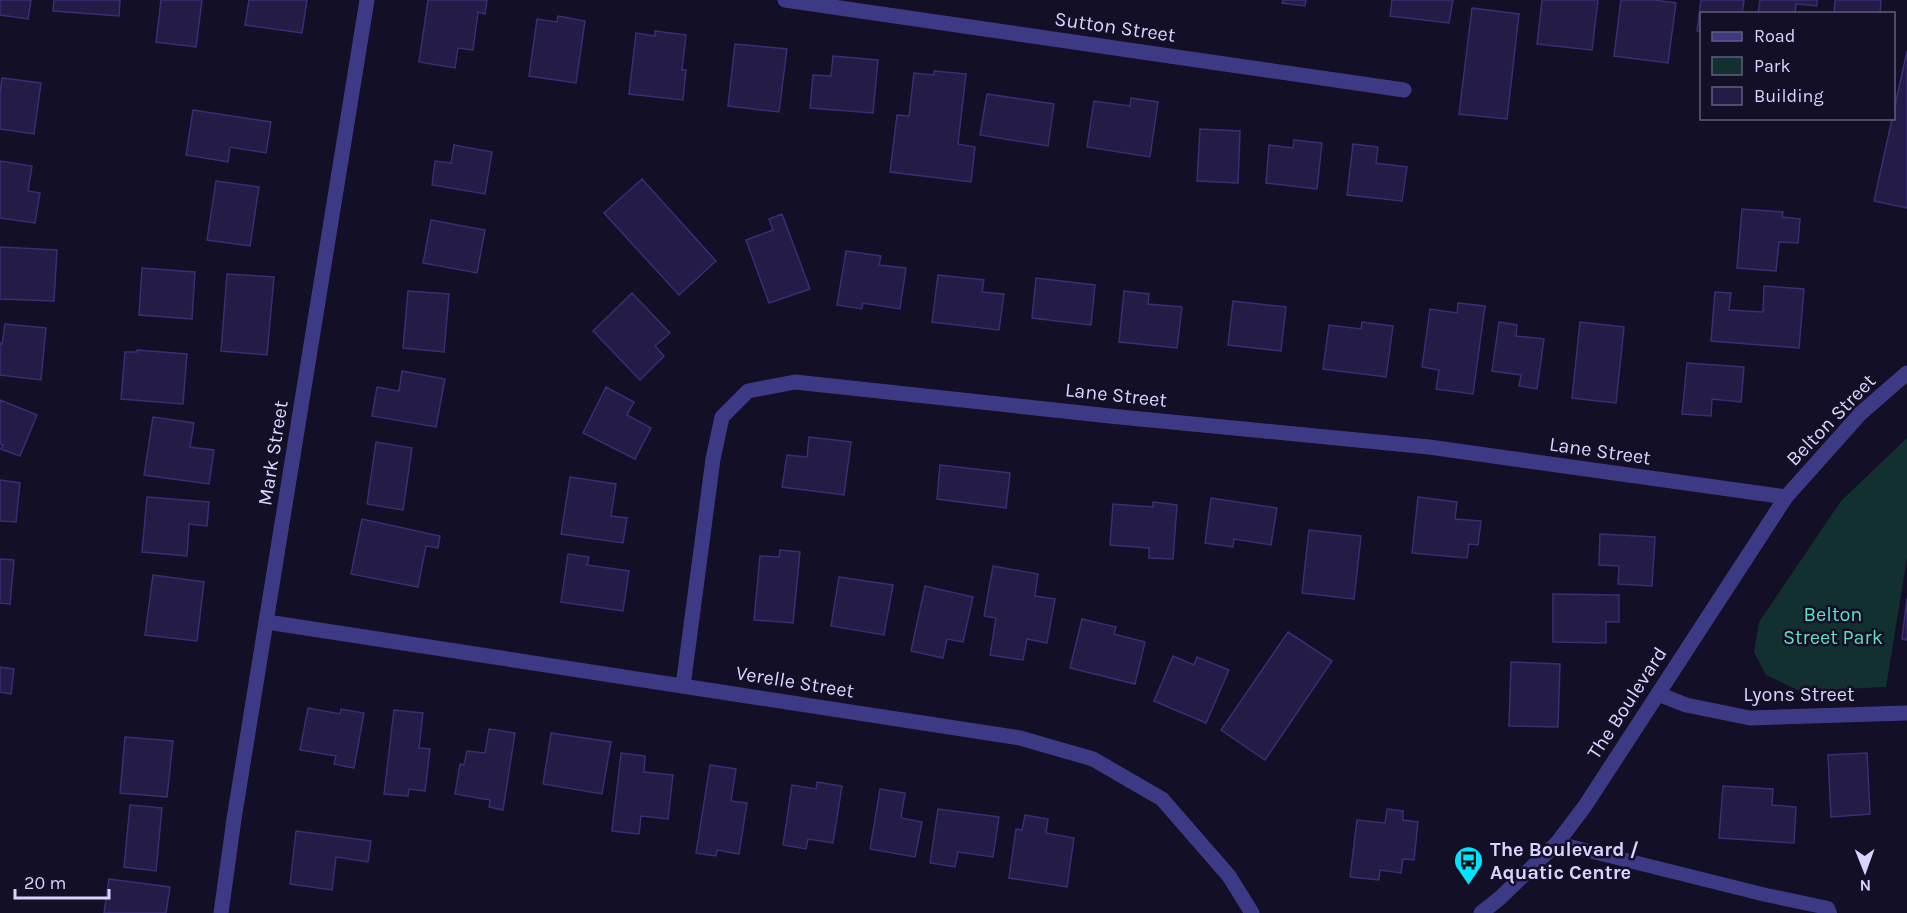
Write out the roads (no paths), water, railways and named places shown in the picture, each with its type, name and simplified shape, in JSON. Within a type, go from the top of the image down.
[{"type":"street","name":"Mark Street","points":[[221,913],[236,807],[368,0]]},
{"type":"street","name":"Sutton Street","points":[[785,0],[1404,90]]},
{"type":"street","name":"Belton Street","points":[[1786,497],[1862,413],[1907,374]]},
{"type":"street","name":"Lane Street","points":[[683,686],[713,459],[722,417],[748,391],[795,382],[1429,447],[1786,497]]},
{"type":"street","name":"The Boulevard","points":[[1481,913],[1500,898],[1557,843],[1585,806],[1786,497]]},
{"type":"street","name":"Verelle Street","points":[[267,622],[1020,738],[1093,759],[1162,799],[1229,876],[1252,913]]},
{"type":"street","name":"Lyons Street","points":[[1658,694],[1686,705],[1750,718],[1907,712]]},
{"type":"lane","points":[[1557,843],[1766,895],[1828,908],[1830,913]]},
{"type":"place","name":"The Boulevard / Aquatic Centre","points":[[1469,886]]},
{"type":"park label","name":"Belton Street Park","points":[[1833,626]]}]
